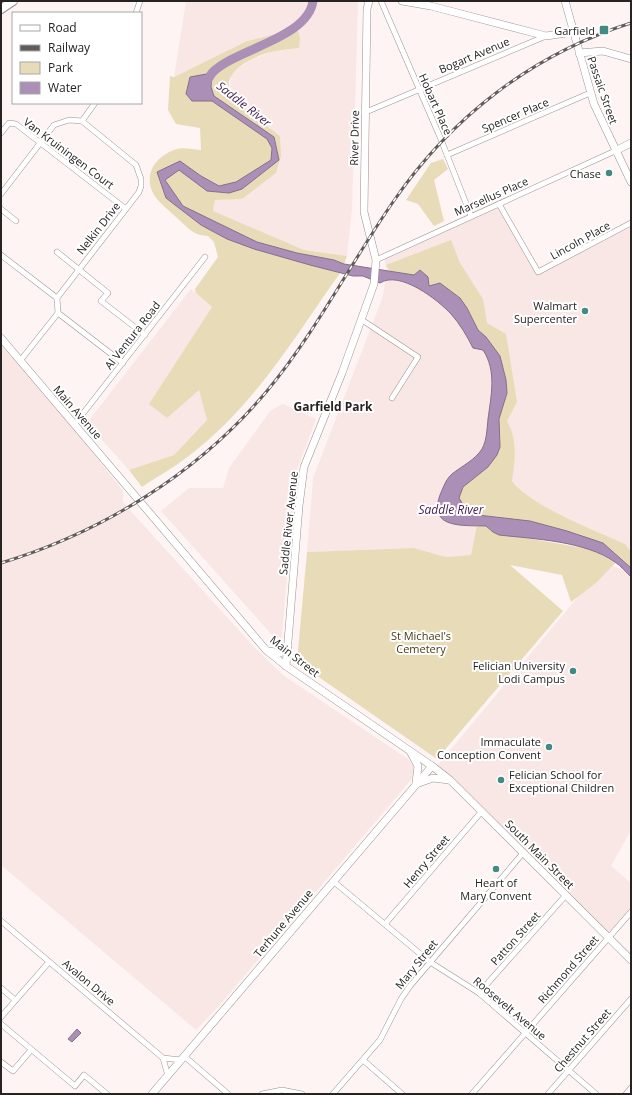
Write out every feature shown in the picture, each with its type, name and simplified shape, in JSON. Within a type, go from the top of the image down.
[{"type":"main road","points":[[1,9],[13,1]]},
{"type":"street","points":[[136,12],[140,1]]},
{"type":"street","name":"River Drive","points":[[369,1],[367,9],[364,212],[376,261],[376,274]]},
{"type":"street","name":"Hobart Place","points":[[381,1],[447,155],[471,216]]},
{"type":"street","points":[[402,1],[420,6],[429,4],[546,36],[573,32]]},
{"type":"street","name":"Passaic Street","points":[[565,1],[590,93],[615,151],[631,182]]},
{"type":"street","name":"Bogart Avenue","points":[[366,112],[546,36]]},
{"type":"street","points":[[579,53],[603,51],[631,59]]},
{"type":"street","name":"Spencer Place","points":[[447,155],[590,93]]},
{"type":"street","points":[[1,194],[54,125],[69,120],[82,121],[94,104]]},
{"type":"street","name":"Nelkin Drive","points":[[57,298],[138,192],[141,179],[140,172],[136,165],[82,121]]},
{"type":"street","name":"Van Kruiningen Court","points":[[1,133],[9,123],[12,123],[126,209]]},
{"type":"street","points":[[615,151],[631,143]]},
{"type":"street","name":"Marsellus Place","points":[[376,261],[615,151]]},
{"type":"street","name":"Lincoln Place","points":[[499,204],[538,272],[631,223]]},
{"type":"street","points":[[1,209],[16,220]]},
{"type":"street","points":[[56,252],[108,293],[101,301],[145,335]]},
{"type":"street","points":[[1,255],[57,298],[58,313],[20,361]]},
{"type":"street","name":"Al Ventura Road","points":[[74,425],[205,257]]},
{"type":"street","name":"Saddle River Avenue","points":[[286,666],[302,475],[362,320],[374,286],[376,274]]},
{"type":"street","points":[[58,313],[123,363]]},
{"type":"street","points":[[362,320],[418,357],[392,398]]},
{"type":"street","name":"Main Avenue","points":[[1,338],[138,499]]},
{"type":"street","name":"Main Street","points":[[138,499],[266,650],[286,666],[432,766]]},
{"type":"street","points":[[266,650],[274,653],[280,652],[288,646]]},
{"type":"street","points":[[410,751],[418,766],[415,785]]},
{"type":"street","name":"South Main Street","points":[[432,766],[450,780],[482,811],[631,960]]},
{"type":"street","name":"Terhune Avenue","points":[[152,1094],[432,766]]},
{"type":"street","points":[[415,785],[426,779],[433,778],[450,780]]},
{"type":"street","name":"Henry Street","points":[[386,924],[482,811]]},
{"type":"street","name":"Mary Street","points":[[333,1094],[380,1040],[401,999],[430,962],[523,853]]},
{"type":"street","name":"Roosevelt Avenue","points":[[333,881],[430,962],[480,993],[596,1094]]},
{"type":"street","name":"Patton Street","points":[[480,993],[566,895]]},
{"type":"street","name":"Richmond Street","points":[[472,1094],[631,912]]},
{"type":"street","name":"Avalon Drive","points":[[1,921],[163,1058]]},
{"type":"street","points":[[1,1017],[49,962]]},
{"type":"street","points":[[1,988],[15,1000]]},
{"type":"street","name":"Chestnut Street","points":[[548,1094],[631,999]]},
{"type":"street","points":[[1,1024],[75,1086],[84,1075],[107,1094]]},
{"type":"street","points":[[1,1062],[13,1072],[31,1050]]},
{"type":"street","points":[[168,1076],[163,1058],[183,1058],[228,1094]]},
{"type":"street","points":[[363,1060],[402,1094]]},
{"type":"street","points":[[626,1094],[631,1088]]},
{"type":"street","points":[[262,1094],[282,1090],[302,1094]]},
{"type":"shaded area","points":[[186,1],[358,1],[352,210],[347,256],[304,250],[213,212],[215,200],[242,199],[250,192],[280,136],[261,122],[230,90],[231,74],[251,60],[271,52],[299,48],[295,23],[281,33],[247,41],[174,77]]},
{"type":"shaded area","points":[[499,205],[538,275],[631,224],[631,552],[482,507],[471,555],[446,557],[414,548],[307,552],[313,478],[382,299],[387,273],[384,257]]},
{"type":"shaded area","points":[[191,289],[212,307],[150,404],[199,390],[207,420],[174,455],[129,470],[87,423]]},
{"type":"shaded area","points":[[1,345],[62,414],[123,491],[123,502],[128,508],[254,647],[283,675],[408,759],[413,766],[414,774],[411,780],[218,1007],[196,1030],[1,865]]},
{"type":"shaded area","points":[[283,404],[316,419],[296,473],[281,645],[161,511],[189,488],[223,488],[229,468],[271,410]]},
{"type":"shaded area","name":"Felician University Lodi Campus","points":[[606,563],[625,571],[631,577],[631,830],[611,866],[631,883],[631,915],[607,933],[571,894],[437,766]]},
{"type":"green space","points":[[295,22],[300,38],[299,48],[271,52],[250,60],[236,70],[231,76],[229,83],[230,90],[238,101],[280,136],[281,156],[276,173],[242,199],[215,200],[213,211],[304,250],[347,256],[344,264],[334,260],[297,253],[257,242],[183,206],[165,180],[179,169],[207,191],[229,193],[279,160],[274,137],[214,96],[211,87],[190,77],[186,95],[192,101],[212,101],[267,139],[272,148],[271,160],[236,182],[219,186],[201,176],[180,161],[157,172],[166,198],[201,225],[254,249],[340,273],[272,370],[234,415],[190,455],[142,487],[129,470],[174,455],[207,420],[199,390],[167,418],[149,404],[212,307],[196,293],[195,289],[218,257],[214,242],[208,236],[195,233],[163,206],[152,191],[150,184],[151,171],[154,165],[164,155],[180,148],[201,150],[200,128],[176,124],[168,110],[170,76],[174,77],[247,41],[281,33]]},
{"type":"green space","points":[[443,159],[448,169],[434,180],[444,221],[434,226],[418,204],[406,200],[431,163]]},
{"type":"green space","points":[[451,240],[460,263],[483,299],[487,323],[506,334],[517,402],[507,421],[513,436],[515,451],[512,481],[533,499],[564,517],[625,544],[631,552],[631,568],[603,543],[530,521],[469,514],[459,498],[463,487],[488,467],[497,455],[500,433],[499,419],[507,393],[500,356],[486,337],[478,330],[460,298],[440,283],[429,286],[420,270],[414,275],[390,271],[386,265]]},
{"type":"green space","name":"St Michael's Cemetery","points":[[477,525],[486,526],[493,532],[589,549],[616,562],[596,583],[571,602],[562,575],[510,565],[563,611],[437,759],[297,662],[307,552],[414,548],[446,557],[471,555]]},
{"type":"water","name":"Saddle River","points":[[212,73],[211,87],[214,96],[274,137],[279,160],[242,189],[229,193],[207,191],[179,170],[165,180],[183,206],[257,242],[297,253],[334,260],[344,264],[414,275],[420,270],[428,277],[429,286],[440,283],[460,298],[478,330],[486,337],[500,356],[506,380],[507,393],[499,419],[500,447],[497,455],[488,467],[463,487],[459,498],[469,514],[530,521],[603,543],[631,568],[631,577],[615,562],[589,549],[559,542],[499,535],[486,526],[469,526],[451,523],[444,520],[439,514],[437,506],[440,495],[448,478],[476,456],[484,445],[492,375],[483,350],[473,348],[451,314],[437,301],[418,288],[398,280],[388,280],[380,283],[363,276],[353,276],[254,249],[227,239],[201,225],[166,198],[157,172],[180,161],[201,176],[219,186],[236,182],[271,160],[272,148],[267,139],[212,101],[192,101],[186,94],[190,77]]},
{"type":"water","points":[[77,1029],[81,1033],[72,1042],[68,1039]]},
{"type":"waterway","name":"Saddle River","points":[[206,83],[213,72],[224,64],[285,34],[308,14],[313,1]]},
{"type":"railway","points":[[1,563],[76,535],[112,517],[146,496],[211,448],[240,421],[285,368],[317,322],[393,202],[416,171],[441,143],[468,116],[497,92],[528,71],[561,52],[595,36],[631,23]]},
{"type":"place","name":"Garfield","points":[[604,30]]},
{"type":"place","name":"Chase","points":[[609,173]]},
{"type":"place","name":"Walmart Supercenter","points":[[585,311]]},
{"type":"place","name":"Felician University Lodi Campus","points":[[573,671]]},
{"type":"place","name":"Immaculate Conception Convent","points":[[549,747]]},
{"type":"place","name":"Felician School for Exceptional Children","points":[[501,780]]},
{"type":"place","name":"Heart of Mary Convent","points":[[496,869]]},
{"type":"district","name":"Garfield Park","points":[[333,406]]}]
